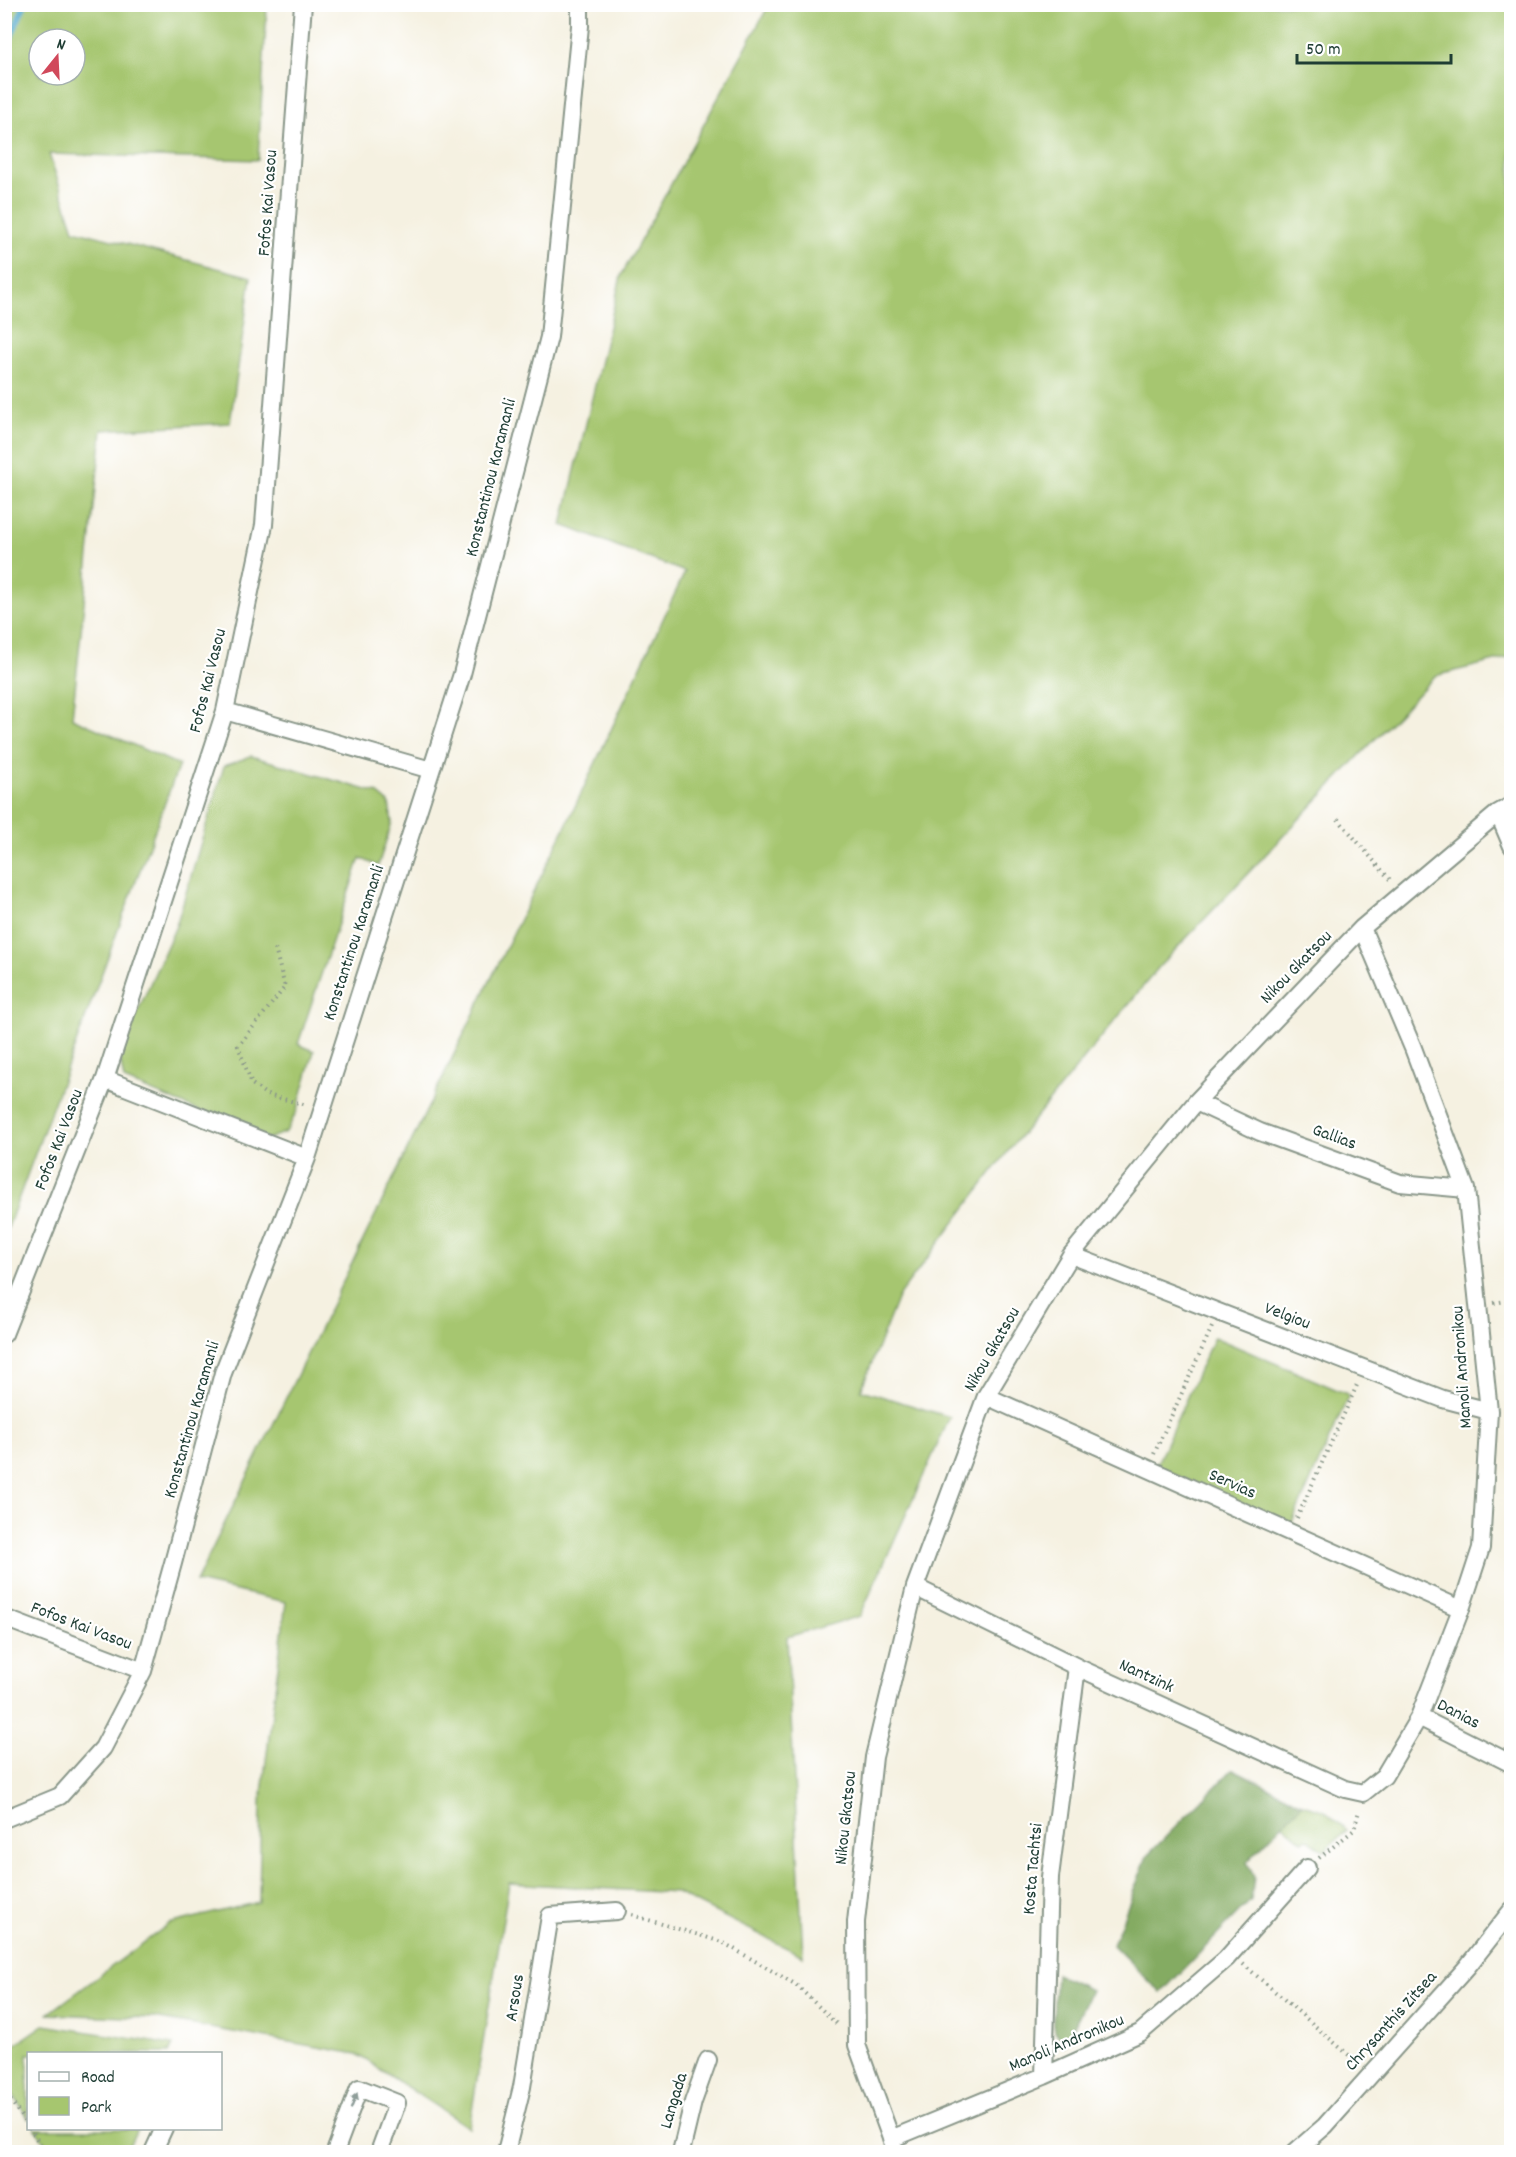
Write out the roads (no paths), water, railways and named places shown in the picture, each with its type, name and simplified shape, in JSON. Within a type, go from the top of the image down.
[{"type":"street","name":"Fofos Kai Vasou","points":[[4,1334],[105,1078],[225,711],[264,525],[303,4]]},
{"type":"street","name":"Konstantinou Karamanli","points":[[4,1819],[60,1796],[104,1748],[143,1671],[223,1373],[307,1158],[462,674],[549,337],[580,26],[580,4]]},
{"type":"street","points":[[225,711],[431,770]]},
{"type":"street","points":[[1505,809],[1512,846]]},
{"type":"street","name":"Nikou Gkatsou","points":[[893,2146],[857,2045],[856,1922],[874,1757],[915,1587],[986,1396],[1071,1255],[1196,1102],[1362,928],[1505,809]]},
{"type":"street","name":"Manoli Andronikou","points":[[1362,928],[1413,1048],[1466,1189],[1490,1411],[1481,1548],[1461,1608],[1419,1717],[1384,1776],[1364,1793]]},
{"type":"street","points":[[105,1078],[307,1158]]},
{"type":"street","name":"Gallias","points":[[1196,1102],[1260,1132],[1400,1183],[1466,1189]]},
{"type":"street","name":"Velgiou","points":[[1071,1255],[1443,1398],[1490,1411]]},
{"type":"street","name":"Servias","points":[[986,1396],[1461,1608]]},
{"type":"street","name":"Nantzink","points":[[915,1587],[1077,1667],[1345,1790],[1364,1793]]},
{"type":"street","name":"Fofos Kai Vasou","points":[[4,1618],[143,1671]]},
{"type":"street","name":"Kosta Tachtsi","points":[[1044,2076],[1050,1877],[1077,1667]]},
{"type":"street","name":"Danias","points":[[1419,1717],[1512,1764]]},
{"type":"street","name":"Manoli Andronikou","points":[[893,2146],[1140,2033],[1232,1953],[1307,1868]]},
{"type":"street","name":"Chrysanthis Zitsea","points":[[1295,2152],[1325,2126],[1371,2075],[1467,1967],[1512,1910]]},
{"type":"street","name":"Arsous","points":[[506,2152],[522,2087],[550,1916],[617,1911]]},
{"type":"street","name":"Langada","points":[[681,2152],[693,2102],[708,2060]]},
{"type":"street","points":[[335,2152],[359,2088],[397,2103],[379,2152]]},
{"type":"street","points":[[153,2152],[163,2130]]},
{"type":"waterway","points":[[4,91],[6,48],[25,4]]}]
